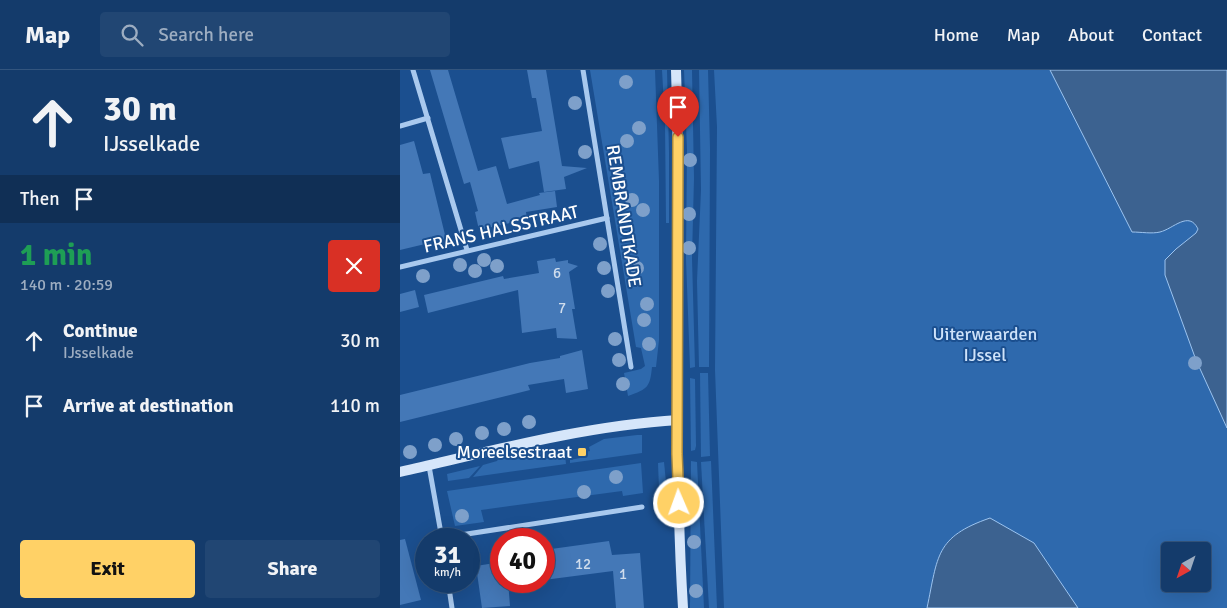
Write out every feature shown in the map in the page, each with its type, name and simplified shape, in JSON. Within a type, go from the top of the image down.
[{"type":"street","points":[[413,70],[467,250]]},
{"type":"street","name":"REMBRANDTKADE","points":[[583,70],[631,367]]},
{"type":"street","points":[[676,70],[678,137],[677,467],[683,608]]},
{"type":"street","points":[[400,126],[428,118]]},
{"type":"street","name":"FRANS HALSSTRAAT","points":[[400,267],[608,218]]},
{"type":"street","points":[[400,472],[558,435],[642,422],[678,420]]},
{"type":"street","points":[[429,466],[439,528]]},
{"type":"street","points":[[480,532],[642,507]]},
{"type":"street","points":[[450,593],[452,608]]},
{"type":"green space","points":[[590,70],[655,70],[659,181],[659,340],[656,367],[652,367],[649,383],[644,389],[628,396],[624,373],[641,369],[645,366],[641,348],[636,347]]},
{"type":"green space","points":[[662,70],[667,70],[669,223],[666,223],[665,123]]},
{"type":"green space","points":[[684,70],[692,70],[694,178],[692,258],[695,367],[690,368],[686,259],[687,150]]},
{"type":"green space","points":[[699,70],[708,70],[710,149],[709,367],[699,367],[697,281],[701,190]]},
{"type":"green space","name":"Uiterwaarden IJssel","points":[[714,70],[1113,70],[1195,224],[1227,290],[1227,608],[724,608],[715,370],[717,127]]},
{"type":"green space","points":[[700,373],[708,373],[710,456],[701,457]]},
{"type":"green space","points":[[690,378],[695,379],[696,446],[695,450],[691,451]]},
{"type":"green space","points":[[642,435],[642,453],[570,463],[570,460],[585,457],[585,452],[590,451],[589,447],[604,439]]},
{"type":"green space","points":[[551,452],[552,457],[565,455],[566,464],[473,477],[483,465],[497,461],[502,453]]},
{"type":"green space","points":[[691,461],[697,462],[704,608],[690,608]]},
{"type":"green space","points":[[711,461],[717,608],[709,608],[701,462]]},
{"type":"green space","points":[[664,462],[666,482],[659,489],[658,463]]},
{"type":"green space","points":[[641,463],[643,493],[623,496],[622,491],[481,510],[484,522],[455,526],[447,491]]},
{"type":"green space","points":[[480,466],[469,478],[448,481],[447,474]]},
{"type":"shaded area","points":[[1050,70],[1227,70],[1227,428],[1196,360],[1165,275],[1165,260],[1196,233],[1198,229],[1190,221],[1185,221],[1160,232],[1132,232]]},
{"type":"shaded area","points":[[990,518],[1034,543],[1078,608],[927,608],[937,562],[949,541],[972,525]]},
{"type":"building","points":[[430,70],[448,70],[478,171],[496,166],[507,204],[540,195],[539,193],[555,191],[557,207],[526,212],[527,219],[479,230],[475,212],[478,211],[470,182],[464,184]]},
{"type":"building","points":[[527,70],[546,70],[562,166],[587,168],[564,177],[566,189],[544,192],[539,161],[509,169],[501,138],[542,131],[536,98],[532,98]]},
{"type":"building","points":[[414,141],[423,174],[430,173],[446,239],[400,250],[400,145]]},
{"type":"building","points":[[555,258],[556,262],[568,260],[568,263],[578,266],[569,272],[575,309],[572,309],[577,339],[557,338],[556,328],[522,333],[518,290],[428,313],[424,295],[503,276],[504,279],[539,273],[537,261]]},
{"type":"building","points":[[415,290],[419,307],[400,312],[400,294]]},
{"type":"building","points":[[582,350],[588,389],[566,393],[564,379],[528,385],[530,390],[400,422],[400,395],[530,363],[560,358],[560,356]]},
{"type":"building","points":[[405,539],[415,577],[415,593],[419,593],[421,600],[400,605],[400,540]]},
{"type":"building","points":[[609,541],[612,555],[640,553],[644,608],[616,608],[613,571],[555,579],[555,548]]},
{"type":"building","points":[[490,564],[490,593],[509,593],[510,606],[482,608],[480,565]]},
{"type":"place","name":"Moreelsestraat","points":[[582,452]]},
{"type":"route","points":[[678,137],[677,454],[679,503]]}]
